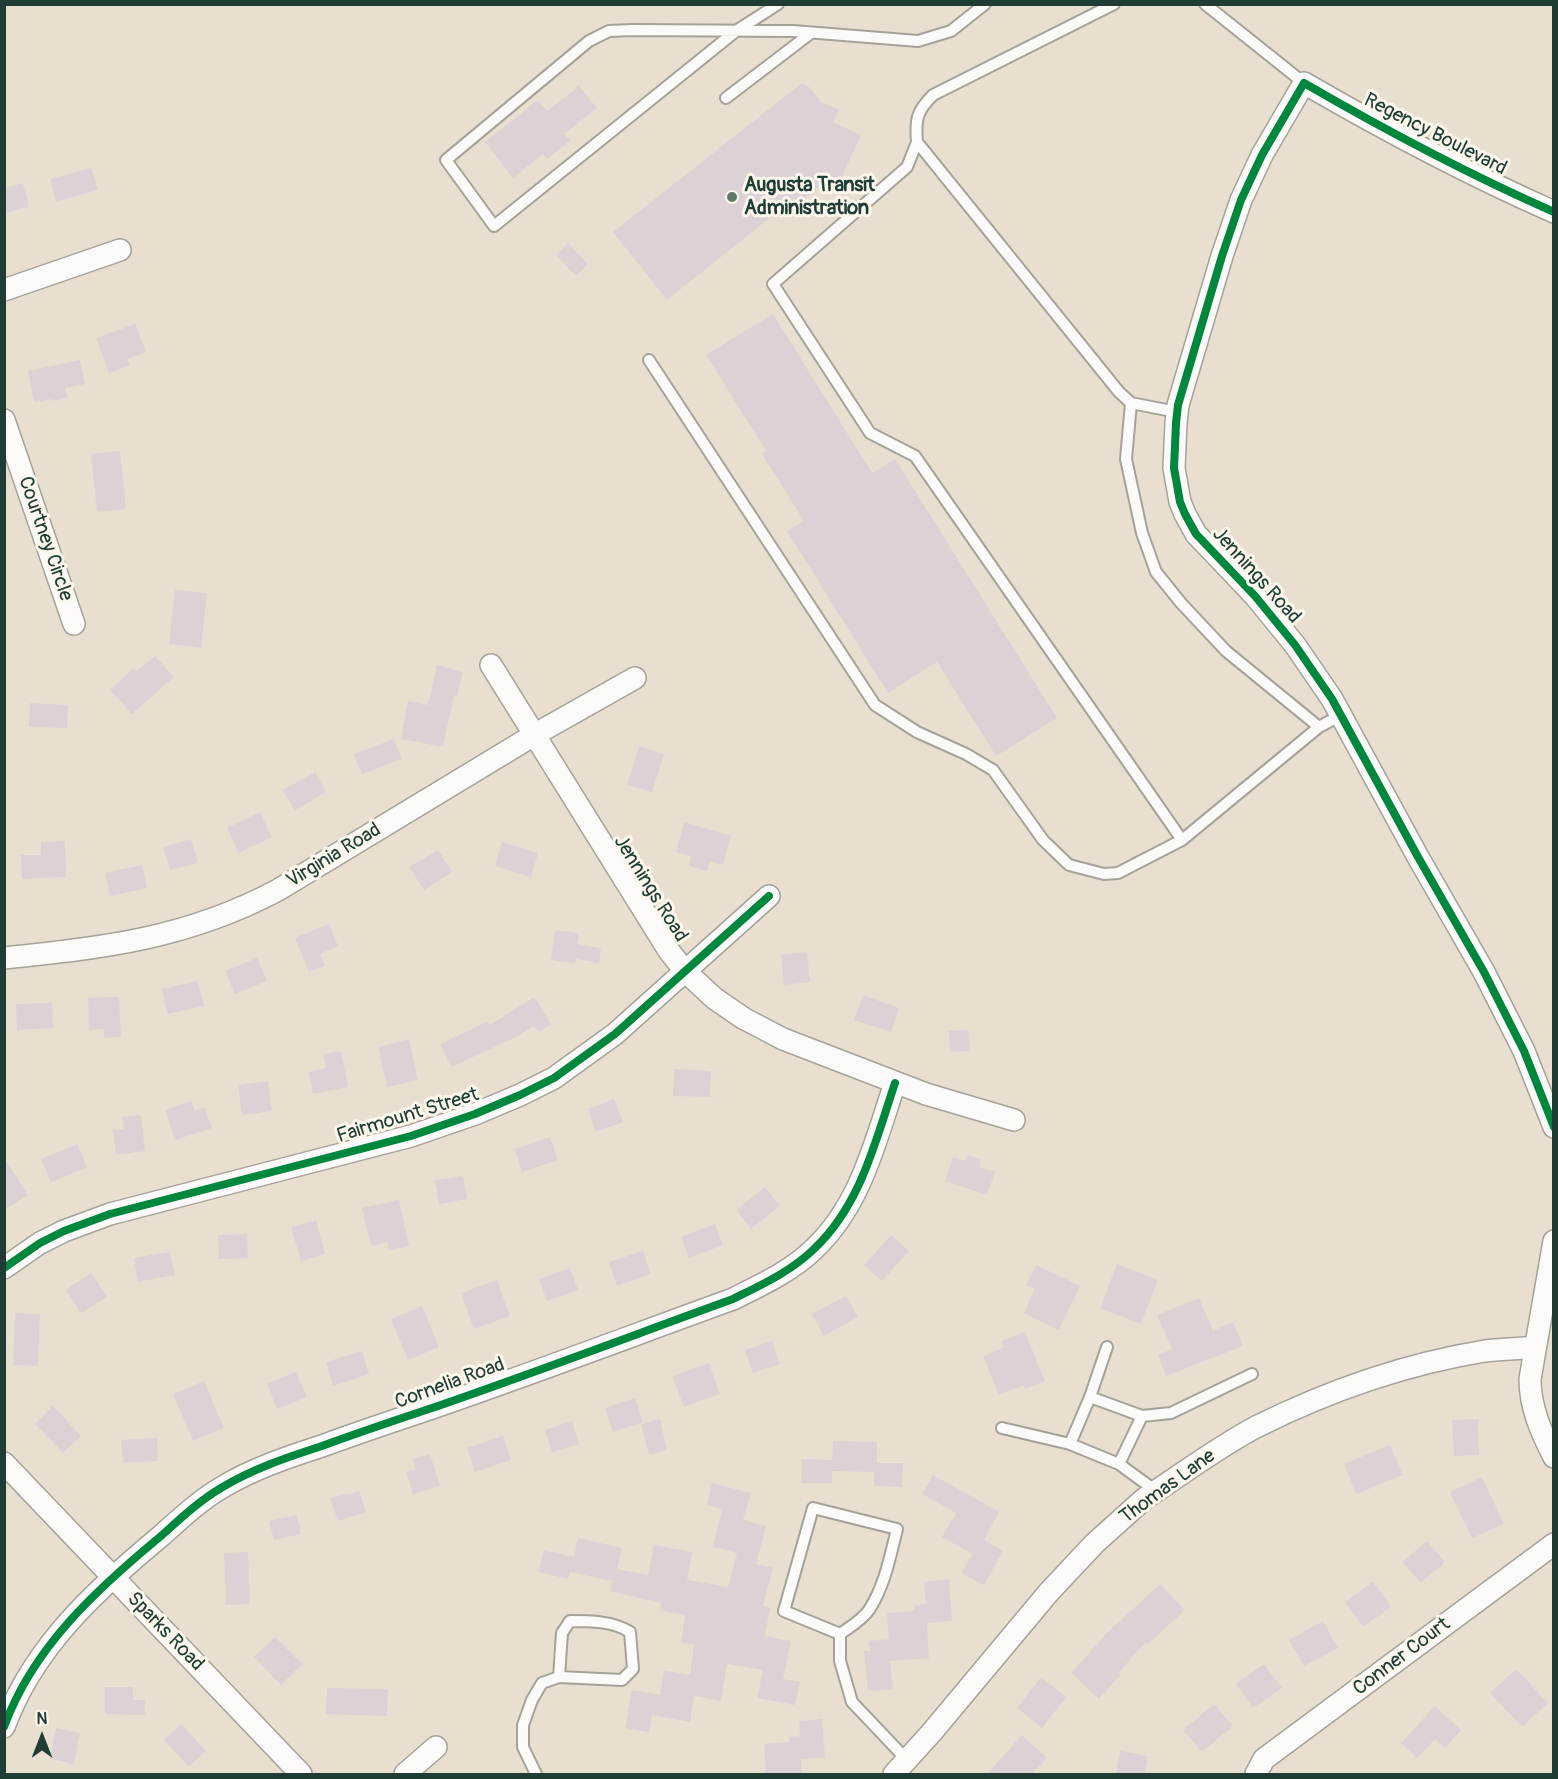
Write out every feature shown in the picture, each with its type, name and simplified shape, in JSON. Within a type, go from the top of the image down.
[{"type":"street","name":"Regency Boulevard","points":[[1304,83],[1458,168],[1554,212]]},
{"type":"street","name":"Jennings Road","points":[[1304,83],[1262,155],[1241,200],[1180,396],[1174,468],[1180,502],[1196,534],[1256,596],[1295,645],[1332,699],[1484,972],[1524,1051],[1554,1127]]},
{"type":"street","points":[[4,290],[120,250]]},
{"type":"street","name":"Courtney Circle","points":[[4,420],[74,624]]},
{"type":"street","name":"Jennings Road","points":[[490,665],[669,951],[685,971],[724,1005],[783,1039],[926,1094],[1014,1120]]},
{"type":"street","name":"Virginia Road","points":[[4,958],[129,943],[186,929],[250,905],[534,735],[635,678]]},
{"type":"street","name":"Fairmount Street","points":[[4,1268],[40,1243],[64,1231],[110,1214],[411,1136],[475,1114],[520,1095],[554,1078],[615,1034],[769,896]]},
{"type":"street","name":"Cornelia Road","points":[[4,1727],[30,1672],[52,1641],[111,1577],[200,1502],[238,1479],[283,1459],[446,1403],[733,1299],[771,1280],[814,1250],[843,1215],[861,1184],[895,1083]]},
{"type":"street","points":[[1554,1241],[1530,1379],[1533,1407],[1554,1457]]},
{"type":"street","name":"Thomas Lane","points":[[900,1767],[1049,1592],[1095,1543],[1156,1491],[1256,1428],[1327,1396],[1382,1375],[1424,1363],[1487,1351],[1535,1347]]},
{"type":"street","name":"Sparks Road","points":[[4,1463],[301,1774]]},
{"type":"street","name":"Conner Court","points":[[1256,1774],[1264,1760],[1554,1544]]},
{"type":"street","points":[[405,1774],[436,1747]]},
{"type":"lane","points":[[778,4],[736,32],[494,226],[446,160],[589,41],[609,32],[632,30],[736,32],[811,33],[918,41],[951,32],[985,4]]},
{"type":"lane","points":[[1114,4],[933,94],[920,108],[915,126],[917,142],[907,167],[773,284],[870,433],[915,456],[1182,840]]},
{"type":"lane","points":[[1204,4],[1304,83]]},
{"type":"lane","points":[[726,98],[811,33]]},
{"type":"lane","points":[[917,142],[1119,392],[1131,403],[1177,412]]},
{"type":"lane","points":[[649,360],[875,705],[917,732],[966,754],[993,770],[1043,840],[1069,866],[1104,874],[1118,873],[1182,840],[1319,727],[1341,715]]},
{"type":"lane","points":[[1131,403],[1126,459],[1142,533],[1156,572],[1181,603],[1226,651],[1319,727]]},
{"type":"lane","points":[[1070,1444],[1090,1397],[1107,1347]]},
{"type":"lane","points":[[1090,1397],[1142,1416],[1171,1413],[1252,1374]]},
{"type":"lane","points":[[1119,1464],[1142,1416]]},
{"type":"lane","points":[[1002,1428],[1070,1444],[1119,1464],[1156,1491]]},
{"type":"lane","points":[[813,1508],[897,1529],[885,1578],[868,1610],[857,1622],[840,1634],[784,1611],[813,1508]]},
{"type":"lane","points":[[537,1774],[523,1747],[523,1725],[532,1700],[542,1683],[559,1677],[622,1680],[633,1669],[630,1632],[622,1627],[588,1621],[570,1621],[562,1633],[559,1677]]},
{"type":"lane","points":[[840,1634],[840,1660],[852,1702],[900,1767]]},
{"type":"building","name":"Augusta Transit Administration","points":[[802,83],[809,87],[821,102],[839,110],[833,122],[861,135],[840,181],[832,177],[782,216],[776,213],[667,300],[613,232]]},
{"type":"building","points":[[579,86],[597,108],[564,134],[570,141],[547,159],[543,154],[513,178],[485,142],[538,100],[547,111]]},
{"type":"building","points":[[91,168],[98,190],[56,202],[50,179]]},
{"type":"building","points":[[23,183],[29,207],[4,213],[4,188]]},
{"type":"building","points":[[568,243],[588,264],[576,276],[556,255]]},
{"type":"building","points":[[773,314],[872,473],[895,459],[1057,718],[996,756],[937,662],[888,693],[787,531],[804,521],[762,454],[766,451],[706,355]]},
{"type":"building","points":[[135,324],[146,352],[128,359],[130,365],[109,373],[96,338]]},
{"type":"building","points":[[80,360],[85,384],[65,388],[67,398],[34,402],[28,371]]},
{"type":"building","points":[[120,451],[126,509],[97,512],[91,454]]},
{"type":"building","points":[[175,590],[207,593],[201,648],[169,644]]},
{"type":"building","points":[[155,656],[174,677],[132,714],[110,690],[134,668],[137,671]]},
{"type":"building","points":[[437,665],[463,672],[457,696],[454,695],[443,747],[401,739],[408,701],[428,705]]},
{"type":"building","points":[[30,703],[68,705],[67,728],[29,727]]},
{"type":"building","points":[[394,739],[402,759],[362,774],[354,754]]},
{"type":"building","points":[[639,746],[664,754],[652,792],[627,785]]},
{"type":"building","points":[[315,772],[326,792],[295,810],[283,790]]},
{"type":"building","points":[[260,812],[272,837],[238,853],[227,828]]},
{"type":"building","points":[[684,822],[731,836],[723,865],[710,861],[707,871],[689,866],[691,856],[676,852]]},
{"type":"building","points":[[191,839],[198,863],[170,870],[163,847]]},
{"type":"building","points":[[65,841],[66,877],[22,879],[21,855],[41,855],[41,842]]},
{"type":"building","points":[[502,842],[538,853],[531,877],[495,866]]},
{"type":"building","points":[[438,850],[452,872],[424,890],[409,867]]},
{"type":"building","points":[[142,865],[147,888],[110,896],[105,873]]},
{"type":"building","points":[[329,924],[338,946],[320,954],[325,966],[309,972],[295,938]]},
{"type":"building","points":[[555,930],[579,933],[577,944],[601,948],[599,963],[576,959],[575,963],[551,960]]},
{"type":"building","points":[[807,952],[810,982],[784,985],[781,955]]},
{"type":"building","points":[[257,958],[267,981],[235,994],[225,971]]},
{"type":"building","points":[[198,981],[204,1006],[167,1014],[162,989]]},
{"type":"building","points":[[863,995],[899,1008],[891,1032],[854,1020]]},
{"type":"building","points":[[119,997],[121,1037],[104,1038],[104,1029],[89,1030],[88,998]]},
{"type":"building","points":[[534,997],[551,1024],[539,1032],[534,1026],[516,1037],[451,1067],[440,1044],[488,1021],[490,1025]]},
{"type":"building","points":[[52,1003],[53,1028],[17,1030],[16,1004]]},
{"type":"building","points":[[968,1030],[970,1051],[950,1052],[949,1031]]},
{"type":"building","points":[[409,1039],[418,1080],[387,1087],[378,1047]]},
{"type":"building","points":[[341,1051],[348,1087],[313,1094],[309,1072],[326,1068],[323,1054]]},
{"type":"building","points":[[674,1069],[711,1071],[710,1097],[673,1096]]},
{"type":"building","points":[[268,1081],[272,1111],[242,1115],[238,1085]]},
{"type":"building","points":[[614,1099],[623,1122],[596,1132],[588,1109]]},
{"type":"building","points":[[191,1101],[195,1111],[204,1107],[212,1128],[175,1140],[165,1110]]},
{"type":"building","points":[[141,1115],[145,1151],[116,1155],[113,1130],[124,1129],[123,1117]]},
{"type":"building","points":[[550,1137],[558,1160],[522,1172],[515,1149]]},
{"type":"building","points":[[77,1144],[87,1167],[51,1182],[41,1159]]},
{"type":"building","points":[[967,1155],[981,1159],[979,1167],[995,1172],[987,1195],[945,1181],[953,1157],[965,1161]]},
{"type":"building","points":[[4,1158],[28,1195],[4,1210]]},
{"type":"building","points":[[463,1176],[467,1199],[439,1204],[435,1180]]},
{"type":"building","points":[[765,1187],[780,1206],[751,1229],[736,1210]]},
{"type":"building","points":[[399,1200],[409,1246],[389,1251],[387,1242],[371,1246],[362,1208]]},
{"type":"building","points":[[316,1220],[325,1254],[301,1261],[291,1227]]},
{"type":"building","points":[[715,1224],[723,1245],[689,1258],[681,1237]]},
{"type":"building","points":[[247,1234],[248,1258],[219,1259],[218,1235]]},
{"type":"building","points":[[891,1235],[909,1251],[882,1281],[864,1265]]},
{"type":"building","points":[[643,1251],[651,1274],[617,1286],[609,1262]]},
{"type":"building","points":[[170,1252],[175,1275],[138,1282],[134,1258]]},
{"type":"building","points":[[1117,1264],[1158,1280],[1141,1324],[1100,1308]]},
{"type":"building","points":[[1036,1265],[1080,1286],[1059,1330],[1024,1313],[1035,1289],[1026,1285]]},
{"type":"building","points":[[570,1268],[578,1290],[547,1301],[539,1279]]},
{"type":"building","points":[[91,1273],[107,1297],[81,1313],[66,1290]]},
{"type":"building","points":[[497,1280],[510,1316],[474,1329],[461,1293]]},
{"type":"building","points":[[846,1296],[858,1317],[824,1336],[812,1314]]},
{"type":"building","points":[[1199,1298],[1213,1331],[1233,1322],[1243,1346],[1166,1376],[1158,1355],[1172,1349],[1157,1315]]},
{"type":"building","points":[[422,1306],[439,1347],[408,1360],[391,1319]]},
{"type":"building","points":[[15,1313],[40,1314],[38,1366],[13,1365]]},
{"type":"building","points":[[1025,1332],[1045,1381],[1025,1389],[1024,1385],[999,1395],[983,1356],[1004,1347],[1002,1341]]},
{"type":"building","points":[[772,1341],[780,1364],[753,1373],[745,1350]]},
{"type":"building","points":[[362,1351],[369,1374],[333,1386],[326,1362]]},
{"type":"building","points":[[709,1363],[720,1394],[684,1407],[672,1376]]},
{"type":"building","points":[[296,1372],[307,1397],[277,1409],[267,1384]]},
{"type":"building","points":[[204,1381],[224,1428],[193,1441],[173,1394]]},
{"type":"building","points":[[635,1398],[643,1422],[613,1432],[605,1408]]},
{"type":"building","points":[[53,1406],[81,1436],[63,1453],[35,1424]]},
{"type":"building","points":[[660,1419],[667,1450],[649,1455],[641,1424]]},
{"type":"building","points":[[1478,1419],[1479,1455],[1454,1456],[1452,1420]]},
{"type":"building","points":[[572,1421],[579,1444],[552,1452],[545,1430]]},
{"type":"building","points":[[503,1436],[511,1460],[475,1472],[467,1448]]},
{"type":"building","points":[[157,1438],[158,1461],[123,1463],[121,1440]]},
{"type":"building","points":[[833,1441],[877,1442],[877,1463],[903,1463],[902,1487],[874,1486],[874,1472],[832,1471],[832,1483],[801,1483],[802,1459],[832,1460]]},
{"type":"building","points":[[1390,1445],[1403,1475],[1356,1494],[1344,1464]]},
{"type":"building","points":[[430,1454],[440,1486],[413,1494],[406,1472],[416,1469],[413,1459]]},
{"type":"building","points":[[933,1475],[999,1512],[984,1540],[1003,1551],[984,1585],[962,1573],[972,1554],[942,1537],[956,1513],[922,1494]]},
{"type":"building","points":[[1482,1477],[1504,1524],[1472,1538],[1450,1492]]},
{"type":"building","points":[[712,1483],[751,1493],[743,1520],[766,1526],[756,1564],[773,1568],[763,1606],[770,1608],[765,1636],[791,1641],[783,1679],[800,1682],[795,1705],[757,1698],[763,1670],[727,1664],[721,1701],[694,1696],[690,1722],[652,1715],[649,1732],[625,1728],[632,1690],[660,1695],[664,1670],[690,1675],[694,1645],[681,1642],[685,1615],[660,1611],[661,1603],[610,1591],[612,1581],[570,1572],[568,1579],[539,1572],[544,1550],[574,1557],[578,1538],[622,1548],[617,1569],[648,1575],[654,1545],[692,1552],[687,1580],[728,1587],[737,1553],[713,1547],[722,1509],[707,1505]]},
{"type":"building","points":[[359,1491],[366,1512],[338,1521],[330,1498]]},
{"type":"building","points":[[297,1515],[301,1534],[274,1540],[269,1521]]},
{"type":"building","points":[[1427,1541],[1445,1562],[1421,1583],[1402,1562]]},
{"type":"building","points":[[248,1552],[250,1604],[226,1605],[224,1553]]},
{"type":"building","points":[[949,1579],[952,1621],[927,1623],[929,1658],[890,1661],[893,1689],[868,1691],[864,1651],[870,1651],[869,1641],[889,1639],[887,1613],[915,1611],[915,1605],[926,1604],[924,1582]]},
{"type":"building","points":[[1373,1582],[1391,1607],[1363,1627],[1345,1602]]},
{"type":"building","points":[[1160,1584],[1185,1610],[1148,1644],[1146,1642],[1099,1699],[1071,1673],[1108,1632]]},
{"type":"building","points":[[1323,1621],[1338,1648],[1304,1666],[1289,1640]]},
{"type":"building","points":[[275,1637],[302,1664],[281,1685],[254,1657]]},
{"type":"building","points":[[1264,1664],[1282,1688],[1253,1708],[1236,1684]]},
{"type":"building","points":[[1516,1669],[1548,1703],[1522,1727],[1490,1693]]},
{"type":"building","points":[[1041,1677],[1066,1697],[1042,1728],[1017,1708]]},
{"type":"building","points":[[105,1687],[133,1687],[133,1700],[145,1700],[145,1715],[105,1714]]},
{"type":"building","points":[[327,1688],[388,1689],[387,1716],[326,1714]]},
{"type":"building","points":[[1214,1704],[1233,1726],[1202,1752],[1183,1730]]},
{"type":"building","points":[[1435,1706],[1461,1730],[1445,1748],[1435,1739],[1417,1758],[1401,1743]]},
{"type":"building","points":[[822,1719],[825,1758],[801,1759],[802,1774],[766,1774],[764,1744],[789,1742],[789,1737],[800,1736],[799,1721]]},
{"type":"building","points":[[181,1724],[206,1751],[189,1767],[164,1740]]},
{"type":"building","points":[[56,1728],[80,1733],[74,1764],[50,1759]]},
{"type":"building","points":[[1022,1735],[1047,1758],[1032,1774],[987,1774]]},
{"type":"building","points":[[1120,1751],[1148,1756],[1144,1774],[1116,1774]]},
{"type":"cycle path","points":[[1554,212],[1427,151],[1304,83],[1262,155],[1241,200],[1222,256],[1178,405],[1174,468],[1180,502],[1196,534],[1255,596],[1295,645],[1332,699],[1484,972],[1524,1051],[1554,1127]]},
{"type":"cycle path","points":[[4,1268],[40,1243],[64,1231],[110,1214],[411,1136],[475,1114],[520,1095],[554,1078],[615,1034],[769,896]]},
{"type":"cycle path","points":[[4,1727],[16,1698],[32,1671],[69,1621],[137,1556],[197,1504],[221,1488],[283,1459],[505,1382],[733,1299],[796,1264],[831,1231],[855,1192],[873,1150],[895,1083]]},
{"type":"place","name":"Augusta Transit Administration","points":[[732,197]]}]
